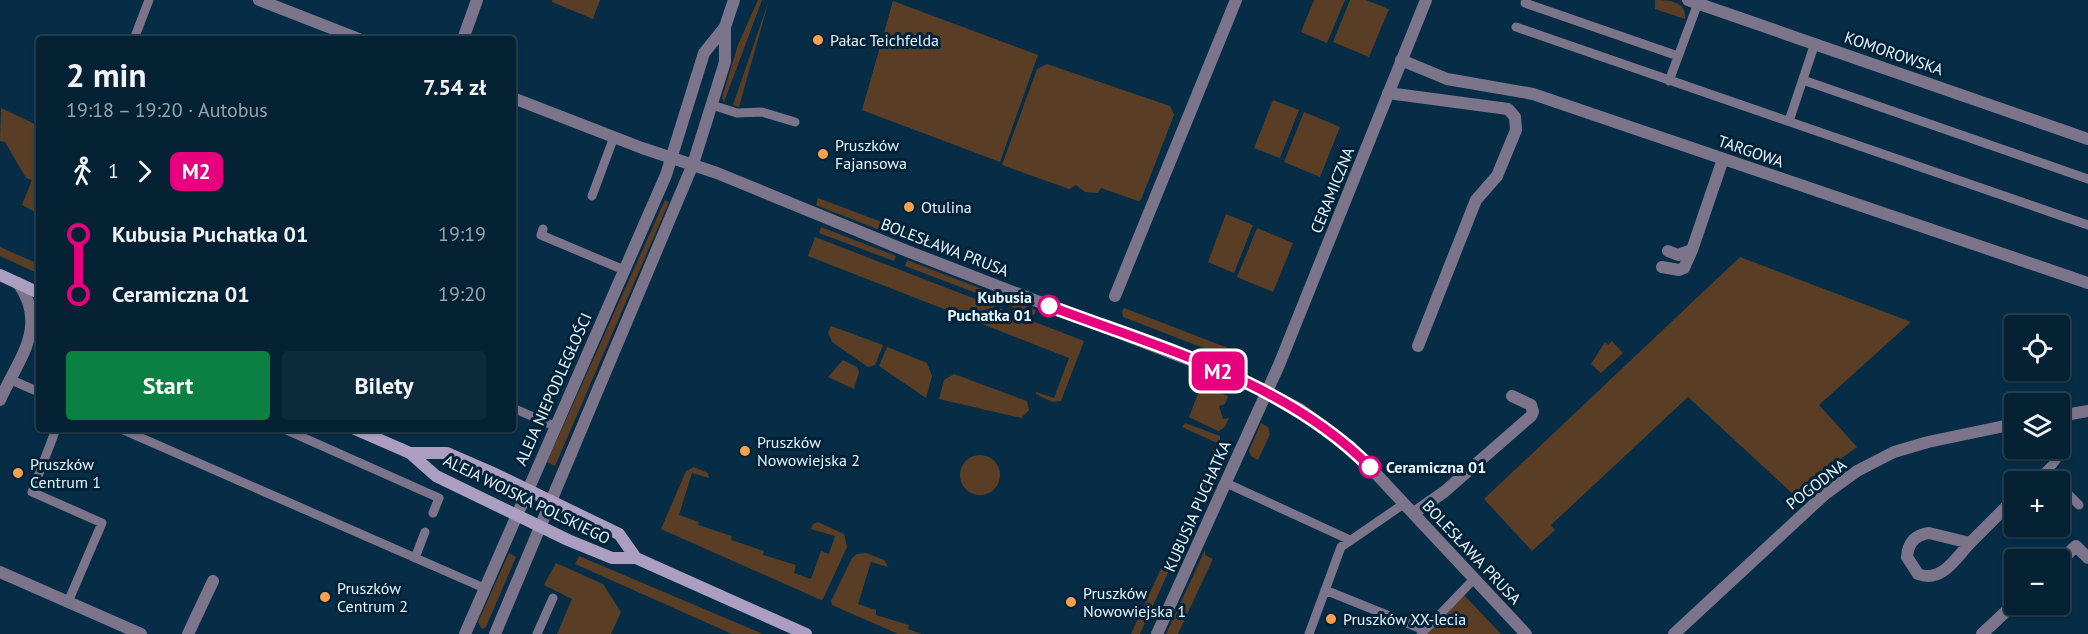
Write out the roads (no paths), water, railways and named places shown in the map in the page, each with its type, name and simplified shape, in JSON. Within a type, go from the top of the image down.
[{"type":"main road","points":[[0,275],[36,292]]},
{"type":"main road","name":"ALEJA WOJSKA POLSKIEGO","points":[[362,432],[410,453],[436,476],[540,527],[612,558],[636,558],[806,634]]},
{"type":"main road","name":"ALEJA WOJSKA POLSKIEGO","points":[[410,453],[447,453],[527,490],[619,534],[636,558]]},
{"type":"street","points":[[259,0],[351,36]]},
{"type":"street","points":[[464,36],[477,0]]},
{"type":"street","points":[[495,634],[693,164],[725,62],[725,27],[734,0]]},
{"type":"street","points":[[1115,296],[1236,0]]},
{"type":"street","name":"CERAMICZNA","points":[[1267,391],[1426,0]]},
{"type":"street","name":"KOMOROWSKA","points":[[1693,2],[2088,139]]},
{"type":"street","name":"ALEJA NIEPODLEGŁOŚCI","points":[[465,634],[673,158],[704,53],[725,27]]},
{"type":"street","name":"TARGOWA","points":[[1401,60],[1447,79],[1533,94],[2088,283]]},
{"type":"street","points":[[1388,93],[1508,109],[1516,123],[1516,130],[1497,176],[1476,201],[1418,346]]},
{"type":"street","name":"BOLESŁAWA PRUSA","points":[[516,99],[614,137],[693,164],[1267,391],[1300,410],[1337,436],[1414,513],[1526,634]]},
{"type":"street","points":[[1662,267],[1674,270],[1684,268],[1723,159]]},
{"type":"street","points":[[1668,251],[1678,255],[1692,250]]},
{"type":"street","points":[[0,400],[35,331],[30,301],[18,283]]},
{"type":"street","name":"KUBUSIA PUCHATKA","points":[[1157,634],[1267,391]]},
{"type":"street","points":[[1414,513],[1444,492],[1531,417],[1531,405],[1512,396]]},
{"type":"street","points":[[2070,414],[2088,411]]},
{"type":"street","name":"POGODNA","points":[[1674,634],[1824,495],[1857,471],[1894,452],[1928,442],[2004,426]]},
{"type":"street","points":[[1970,543],[1937,534],[1922,534],[1911,543],[1907,557],[1918,574],[1932,577],[1945,571],[2004,509]]},
{"type":"street","points":[[2070,552],[2076,546],[2088,558]]},
{"type":"street","points":[[0,572],[141,634]]},
{"type":"street","points":[[188,634],[213,581]]},
{"type":"street","points":[[1982,634],[2004,613]]},
{"type":"lane","points":[[135,36],[149,0]]},
{"type":"lane","points":[[1669,81],[1693,2]]},
{"type":"lane","points":[[1525,3],[1678,56]]},
{"type":"lane","points":[[1516,27],[2088,225]]},
{"type":"lane","points":[[1789,121],[1815,43]]},
{"type":"lane","points":[[1803,80],[2088,179]]},
{"type":"lane","points":[[712,105],[737,113],[762,112],[795,122]]},
{"type":"lane","points":[[592,196],[614,137]]},
{"type":"lane","points":[[543,229],[541,235],[624,270]]},
{"type":"lane","points":[[9,379],[36,391]]},
{"type":"lane","points":[[516,409],[554,426]]},
{"type":"lane","points":[[55,432],[32,492],[102,524],[68,602]]},
{"type":"lane","points":[[128,432],[484,588]]},
{"type":"lane","points":[[291,432],[439,498],[433,513]]},
{"type":"lane","points":[[2046,471],[2058,459]]},
{"type":"lane","points":[[1226,483],[1350,540]]},
{"type":"lane","points":[[2070,496],[2079,505]]},
{"type":"lane","points":[[1309,634],[1341,548],[1404,503]]},
{"type":"lane","points":[[415,558],[425,532]]},
{"type":"lane","points":[[1325,590],[1423,632],[1474,579]]},
{"type":"lane","points":[[537,634],[553,598]]},
{"type":"place","name":"Pałac Teichfelda","points":[[818,40]]},
{"type":"place","name":"Pruszków Fajansowa","points":[[823,154]]},
{"type":"place","name":"Otulina","points":[[909,207]]},
{"type":"place","name":"Kubusia Puchatka 01","points":[[1049,306]]},
{"type":"place","name":"Pruszków Nowowiejska 2","points":[[745,451]]},
{"type":"place","name":"Ceramiczna 01","points":[[1370,467]]},
{"type":"place","name":"Pruszków Centrum 1","points":[[18,473]]},
{"type":"place","name":"Pruszków Centrum 2","points":[[325,597]]},
{"type":"place","name":"Pruszków Nowowiejska 1","points":[[1071,602]]},
{"type":"place","name":"Pruszków XX-lecia","points":[[1331,619]]}]
